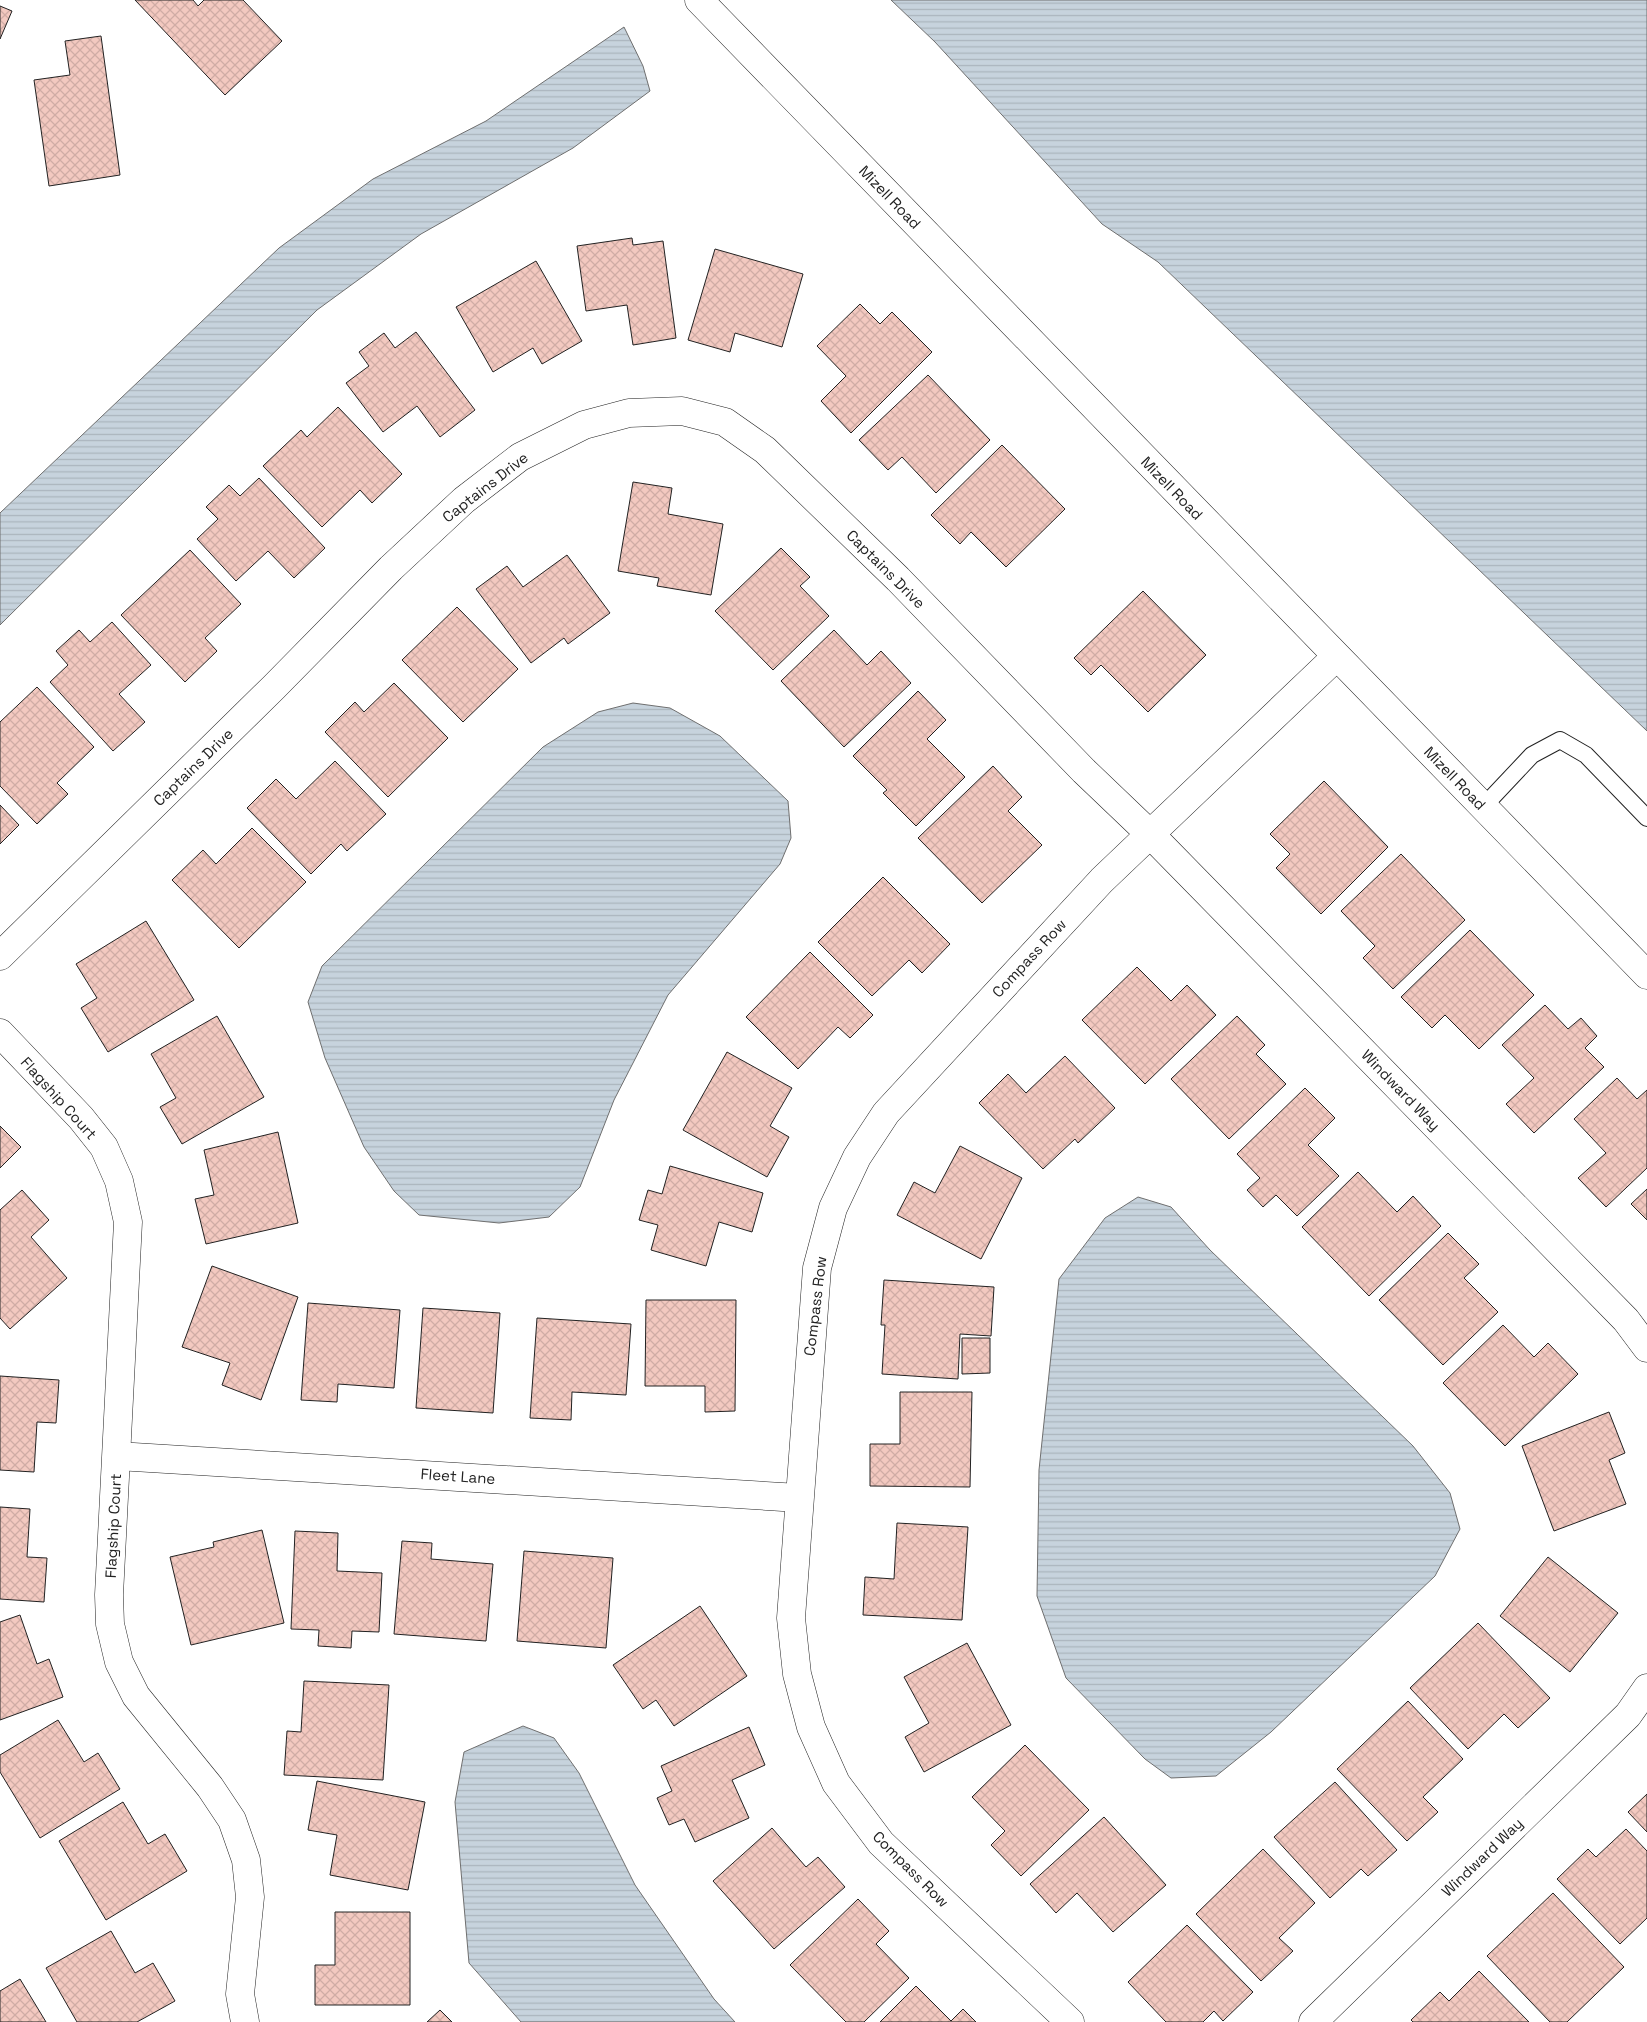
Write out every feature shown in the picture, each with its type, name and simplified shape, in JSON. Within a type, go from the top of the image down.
[{"type":"street","name":"Mizell Road","points":[[699,0],[1647,975]]},
{"type":"street","name":"Captains Drive","points":[[0,956],[274,687],[391,568],[464,500],[528,453],[584,425],[629,413],[682,411],[724,422],[765,450],[898,579],[1084,771],[1151,835]]},
{"type":"street","name":"Compass Row","points":[[1070,2022],[881,1843],[836,1783],[811,1727],[797,1674],[791,1618],[817,1268],[833,1208],[857,1157],[886,1113],[1102,880],[1336,657]]},
{"type":"street","name":"Windward Way","points":[[1151,835],[1619,1313],[1647,1348]]},
{"type":"street","name":"Flagship Court","points":[[0,1033],[81,1118],[104,1147],[119,1181],[128,1222],[109,1595],[110,1624],[119,1662],[136,1696],[210,1787],[232,1820],[243,1852],[250,1897],[240,1994],[245,2022]]},
{"type":"street","name":"Fleet Lane","points":[[117,1456],[799,1498]]},
{"type":"street","name":"Windward Way","points":[[1313,2022],[1628,1715],[1647,1688]]},
{"type":"lane","points":[[1482,807],[1532,755],[1560,740],[1586,755],[1647,818]]},
{"type":"shaded area","points":[[891,0],[1647,0],[1647,731],[1158,262],[1102,224],[935,42]]},
{"type":"shaded area","points":[[624,27],[643,66],[650,91],[573,148],[421,234],[317,310],[0,625],[0,513],[279,248],[373,179],[486,121]]},
{"type":"shaded area","points":[[633,703],[670,708],[720,736],[788,801],[791,838],[780,864],[668,995],[614,1100],[580,1187],[549,1217],[499,1223],[419,1215],[394,1191],[364,1147],[325,1058],[308,1002],[322,966],[543,747],[598,712]]},
{"type":"shaded area","points":[[1138,1197],[1171,1207],[1210,1250],[1413,1446],[1450,1493],[1460,1529],[1435,1576],[1271,1732],[1216,1776],[1171,1778],[1145,1759],[1066,1678],[1037,1596],[1039,1470],[1059,1279],[1105,1218]]},
{"type":"shaded area","points":[[523,1726],[554,1738],[579,1773],[635,1885],[714,1999],[735,2022],[521,2022],[469,1963],[455,1802],[464,1752]]},
{"type":"building","points":[[135,0],[193,0],[198,6],[204,0],[243,0],[282,41],[225,95]]},
{"type":"building","points":[[0,6],[12,11],[0,39]]},
{"type":"building","points":[[101,36],[120,175],[49,186],[34,80],[70,75],[65,41]]},
{"type":"building","points":[[632,238],[633,245],[663,241],[676,338],[633,345],[627,305],[586,311],[577,246]]},
{"type":"building","points":[[715,249],[803,274],[782,347],[735,333],[730,352],[688,340]]},
{"type":"building","points":[[536,261],[582,341],[542,364],[533,348],[493,372],[456,307]]},
{"type":"building","points":[[860,304],[880,324],[892,312],[932,352],[851,433],[821,401],[846,376],[817,346]]},
{"type":"building","points":[[416,332],[475,410],[440,437],[417,406],[383,432],[346,383],[369,366],[359,352],[384,333],[395,348]]},
{"type":"building","points":[[928,375],[990,440],[936,493],[902,457],[888,470],[859,440]]},
{"type":"building","points":[[338,407],[402,474],[372,503],[360,490],[322,527],[263,466],[301,430],[307,437]]},
{"type":"building","points":[[1002,445],[1065,509],[1006,567],[971,532],[960,544],[931,515]]},
{"type":"building","points":[[259,478],[325,548],[294,578],[268,551],[236,581],[197,539],[218,519],[206,507],[229,485],[240,496]]},
{"type":"building","points":[[633,482],[672,488],[668,514],[723,524],[711,595],[657,586],[659,578],[618,571]]},
{"type":"building","points":[[781,548],[810,577],[800,586],[829,616],[773,670],[715,611]]},
{"type":"building","points":[[190,550],[241,604],[205,638],[217,651],[185,682],[121,615]]},
{"type":"building","points":[[567,555],[610,613],[568,644],[564,638],[531,663],[476,589],[507,566],[523,587]]},
{"type":"building","points":[[1143,591],[1206,655],[1148,712],[1101,665],[1091,675],[1074,658]]},
{"type":"building","points":[[457,607],[518,669],[463,722],[402,660]]},
{"type":"building","points":[[112,622],[151,665],[119,694],[145,722],[113,751],[50,682],[68,665],[56,651],[79,630],[90,642]]},
{"type":"building","points":[[834,630],[867,665],[881,651],[911,683],[844,747],[781,681]]},
{"type":"building","points":[[394,683],[448,738],[388,797],[325,732],[355,702],[364,712]]},
{"type":"building","points":[[37,687],[94,747],[57,783],[68,794],[37,824],[0,786],[0,722]]},
{"type":"building","points":[[918,691],[946,720],[927,739],[965,777],[916,826],[883,793],[887,790],[853,756]]},
{"type":"building","points":[[335,761],[386,814],[347,851],[341,844],[311,874],[247,808],[276,779],[296,799]]},
{"type":"building","points":[[993,766],[1022,797],[1008,811],[1042,845],[982,903],[918,838]]},
{"type":"building","points":[[1324,781],[1388,847],[1321,914],[1276,868],[1290,854],[1270,834]]},
{"type":"building","points":[[0,805],[19,825],[0,844]]},
{"type":"building","points":[[252,828],[306,882],[239,948],[172,880],[203,850],[216,864]]},
{"type":"building","points":[[1401,854],[1465,920],[1393,989],[1363,958],[1375,946],[1341,911]]},
{"type":"building","points":[[883,877],[950,944],[922,973],[909,960],[872,996],[818,942]]},
{"type":"building","points":[[146,921],[194,1000],[108,1052],[81,1008],[97,998],[76,964]]},
{"type":"building","points":[[1470,930],[1534,995],[1479,1049],[1445,1015],[1432,1028],[1401,997]]},
{"type":"building","points":[[810,952],[873,1015],[850,1038],[838,1027],[798,1069],[746,1017]]},
{"type":"building","points":[[1137,967],[1171,1001],[1187,985],[1216,1015],[1145,1084],[1082,1020]]},
{"type":"building","points":[[1545,1005],[1568,1029],[1581,1018],[1597,1036],[1585,1048],[1604,1067],[1534,1133],[1506,1104],[1534,1078],[1502,1045]]},
{"type":"building","points":[[217,1016],[264,1097],[182,1144],[160,1107],[176,1098],[151,1054]]},
{"type":"building","points":[[1237,1016],[1265,1045],[1256,1054],[1286,1084],[1229,1139],[1171,1079]]},
{"type":"building","points":[[727,1052],[792,1088],[770,1126],[789,1137],[767,1177],[683,1130]]},
{"type":"building","points":[[1065,1056],[1115,1108],[1078,1143],[1075,1139],[1043,1169],[979,1103],[1008,1074],[1026,1093]]},
{"type":"building","points":[[1617,1078],[1637,1099],[1647,1090],[1647,1168],[1606,1207],[1578,1178],[1606,1153],[1574,1119]]},
{"type":"building","points":[[1305,1088],[1335,1118],[1308,1145],[1339,1176],[1297,1216],[1276,1195],[1263,1207],[1247,1190],[1260,1178],[1237,1154]]},
{"type":"building","points":[[0,1126],[21,1147],[0,1168]]},
{"type":"building","points":[[278,1132],[298,1223],[206,1244],[195,1199],[214,1195],[204,1150]]},
{"type":"building","points":[[960,1146],[1022,1178],[981,1259],[897,1215],[914,1182],[935,1193]]},
{"type":"building","points":[[670,1166],[763,1193],[752,1232],[719,1222],[706,1266],[651,1250],[658,1225],[639,1220],[648,1190],[662,1194]]},
{"type":"building","points":[[1358,1172],[1397,1212],[1413,1196],[1441,1226],[1369,1296],[1302,1227]]},
{"type":"building","points":[[1647,1189],[1647,1220],[1631,1204]]},
{"type":"building","points":[[22,1190],[49,1220],[31,1237],[67,1278],[10,1329],[0,1318],[0,1210]]},
{"type":"building","points":[[1448,1233],[1479,1264],[1464,1278],[1498,1312],[1443,1365],[1379,1300]]},
{"type":"building","points":[[212,1266],[298,1297],[261,1400],[222,1385],[230,1363],[182,1347]]},
{"type":"building","points":[[884,1280],[994,1287],[991,1336],[960,1334],[958,1379],[882,1374],[885,1325],[881,1325]]},
{"type":"building","points":[[646,1300],[736,1300],[735,1411],[705,1412],[705,1386],[645,1386]]},
{"type":"building","points":[[308,1303],[400,1310],[394,1388],[338,1384],[337,1402],[301,1400]]},
{"type":"building","points":[[423,1308],[500,1313],[493,1413],[416,1408]]},
{"type":"building","points":[[537,1318],[631,1324],[626,1395],[572,1392],[571,1420],[530,1418]]},
{"type":"building","points":[[1503,1325],[1534,1357],[1548,1343],[1578,1374],[1505,1446],[1443,1383]]},
{"type":"building","points":[[962,1338],[990,1338],[990,1373],[962,1374]]},
{"type":"building","points":[[0,1376],[59,1380],[56,1423],[37,1422],[34,1472],[0,1470]]},
{"type":"building","points":[[900,1392],[972,1392],[970,1487],[870,1486],[870,1444],[900,1444]]},
{"type":"building","points":[[1609,1412],[1625,1453],[1609,1460],[1626,1504],[1554,1531],[1522,1446]]},
{"type":"building","points":[[0,1507],[30,1509],[27,1557],[47,1558],[44,1602],[0,1599]]},
{"type":"building","points":[[897,1523],[968,1527],[962,1620],[863,1615],[865,1577],[894,1579]]},
{"type":"building","points":[[262,1530],[284,1623],[191,1645],[170,1557],[214,1547],[213,1542]]},
{"type":"building","points":[[295,1531],[338,1533],[337,1571],[382,1573],[379,1632],[352,1631],[351,1648],[318,1646],[319,1630],[291,1629]]},
{"type":"building","points":[[402,1541],[432,1543],[431,1559],[493,1564],[486,1641],[394,1634]]},
{"type":"building","points":[[524,1551],[613,1558],[606,1648],[517,1641]]},
{"type":"building","points":[[1548,1557],[1618,1613],[1570,1672],[1500,1616]]},
{"type":"building","points":[[700,1606],[747,1676],[674,1726],[656,1700],[643,1709],[613,1665]]},
{"type":"building","points":[[20,1615],[37,1664],[49,1659],[63,1697],[0,1720],[0,1622]]},
{"type":"building","points":[[1478,1623],[1550,1698],[1518,1728],[1504,1714],[1468,1749],[1410,1688]]},
{"type":"building","points":[[967,1643],[1011,1725],[924,1772],[905,1737],[929,1723],[904,1677]]},
{"type":"building","points":[[304,1681],[389,1685],[383,1780],[284,1775],[287,1731],[301,1732]]},
{"type":"building","points":[[1408,1701],[1463,1759],[1423,1797],[1438,1812],[1407,1841],[1337,1769]]},
{"type":"building","points":[[58,1720],[84,1762],[98,1753],[120,1789],[40,1838],[0,1772],[0,1755]]},
{"type":"building","points":[[749,1727],[765,1765],[732,1780],[749,1818],[695,1842],[684,1819],[669,1825],[657,1798],[672,1791],[661,1766]]},
{"type":"building","points":[[1025,1745],[1089,1810],[1021,1876],[991,1845],[1005,1831],[972,1797]]},
{"type":"building","points":[[317,1781],[425,1802],[408,1890],[330,1875],[337,1835],[308,1830]]},
{"type":"building","points":[[1335,1782],[1397,1850],[1368,1876],[1361,1869],[1330,1898],[1274,1837]]},
{"type":"building","points":[[1647,1794],[1647,1832],[1628,1812]]},
{"type":"building","points":[[123,1802],[148,1844],[165,1834],[187,1871],[106,1920],[59,1841]]},
{"type":"building","points":[[1104,1817],[1166,1885],[1113,1932],[1077,1893],[1056,1913],[1030,1884]]},
{"type":"building","points":[[772,1828],[806,1867],[818,1857],[845,1887],[774,1949],[713,1881]]},
{"type":"building","points":[[1626,1829],[1647,1851],[1647,1918],[1620,1944],[1557,1879],[1588,1849],[1596,1857]]},
{"type":"building","points":[[1263,1849],[1315,1903],[1279,1938],[1293,1951],[1261,1981],[1196,1914]]},
{"type":"building","points":[[1553,1893],[1624,1967],[1567,2022],[1550,2022],[1487,1956]]},
{"type":"building","points":[[858,1899],[889,1931],[876,1944],[909,1978],[864,2022],[846,2022],[790,1965]]},
{"type":"building","points":[[335,1912],[410,1912],[410,2005],[315,2005],[315,1965],[335,1965]]},
{"type":"building","points":[[1187,1925],[1253,1992],[1223,2021],[1214,2011],[1203,2022],[1166,2022],[1128,1982]]},
{"type":"building","points":[[111,1931],[135,1973],[153,1963],[175,2001],[137,2022],[77,2022],[46,1968]]},
{"type":"building","points":[[1479,1971],[1529,2022],[1413,2022],[1411,2020],[1440,1992],[1449,2001]]},
{"type":"building","points":[[20,1979],[46,2022],[0,2022],[0,1991]]},
{"type":"building","points":[[916,1986],[951,2021],[963,2009],[976,2022],[880,2022]]},
{"type":"building","points":[[440,2010],[452,2022],[427,2022]]}]
